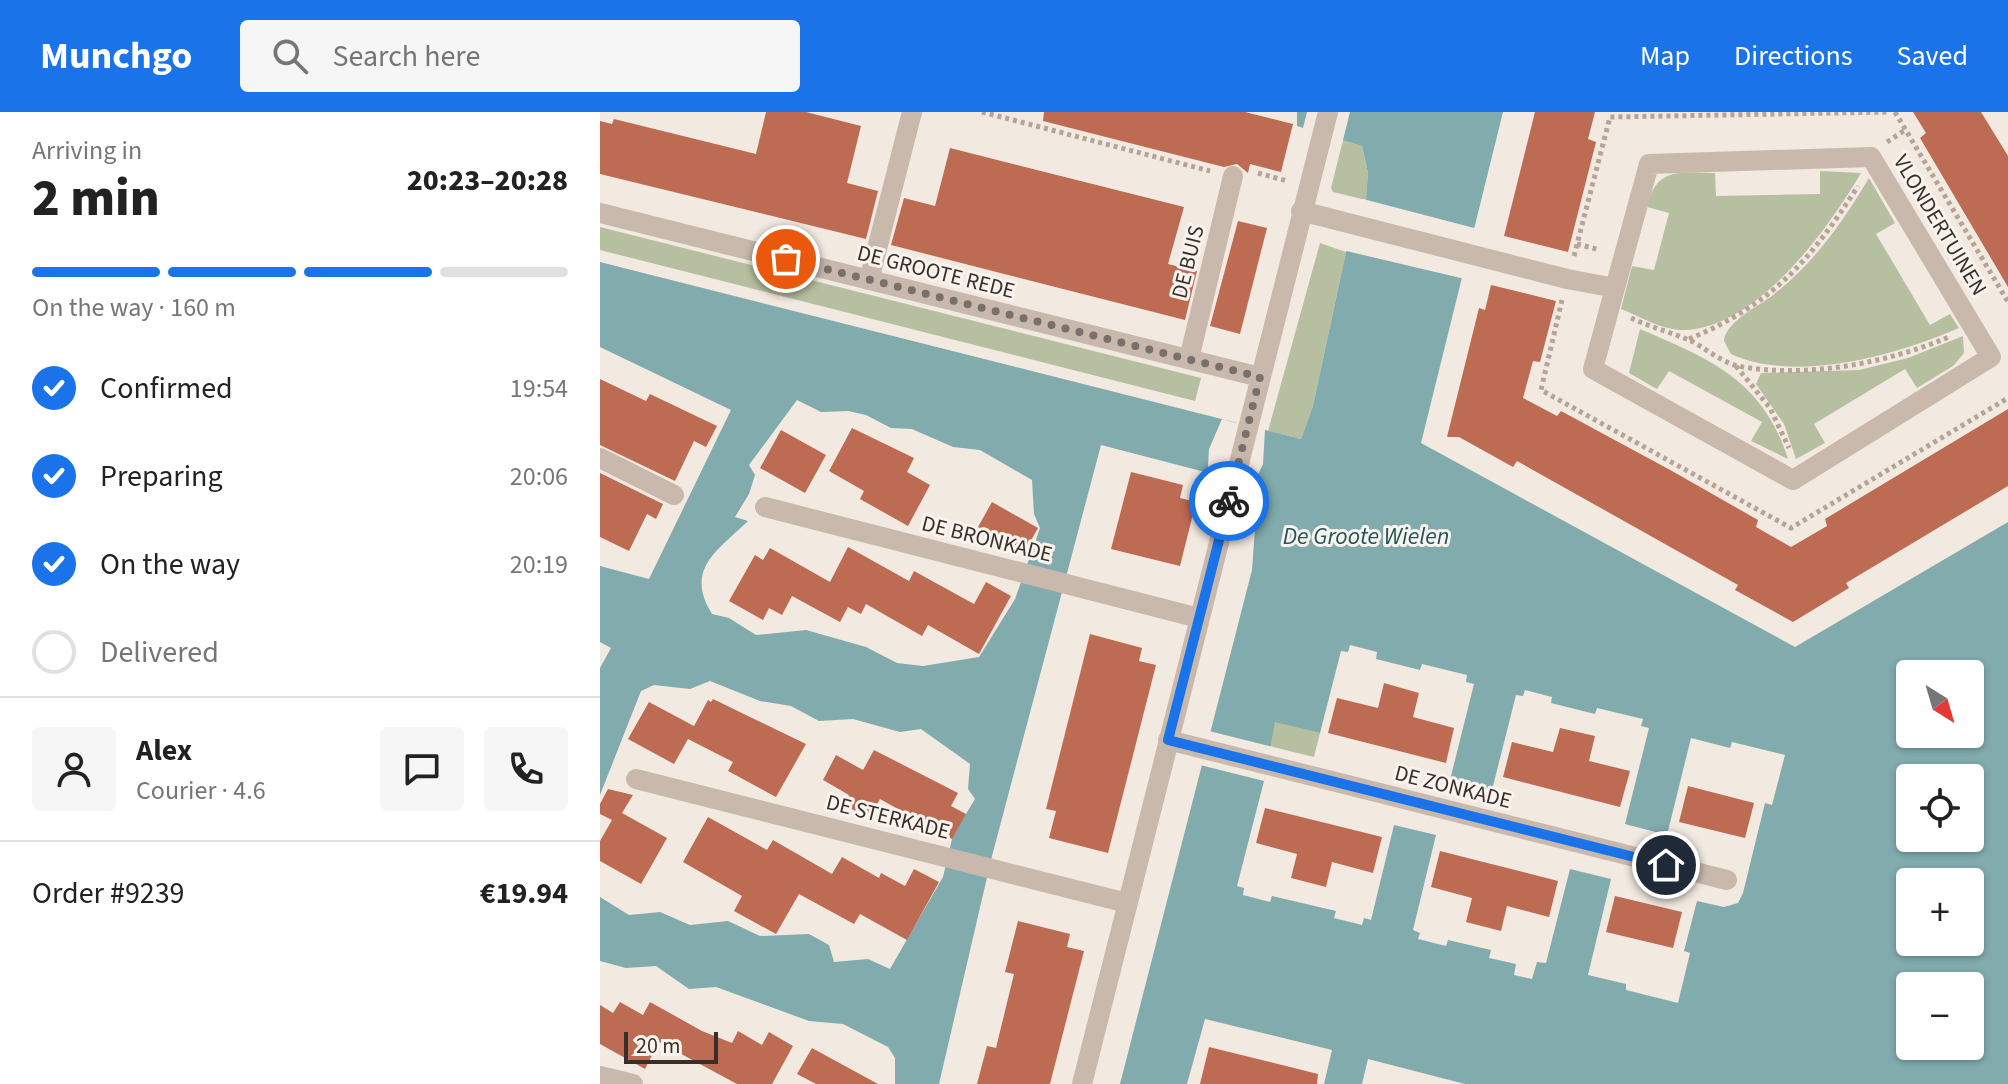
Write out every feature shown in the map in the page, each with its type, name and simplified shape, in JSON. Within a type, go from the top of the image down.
[{"type":"street","points":[[869,280],[912,112]]},
{"type":"street","points":[[1082,1084],[1127,903],[1178,742],[1199,618],[1328,112]]},
{"type":"street","name":"VLONDERTUINEN","points":[[1871,157],[1991,357],[1793,480],[1593,369],[1615,288],[1649,164],[1871,157]]},
{"type":"street","name":"DE BUIS","points":[[1189,359],[1233,176]]},
{"type":"street","points":[[1301,211],[1567,279],[1615,288]]},
{"type":"street","name":"DE GROOTE REDE","points":[[600,213],[1260,377]]},
{"type":"street","points":[[600,458],[674,495]]},
{"type":"street","name":"DE BRONKADE","points":[[765,507],[1199,618]]},
{"type":"street","name":"DE ZONKADE","points":[[1178,742],[1727,880]]},
{"type":"street","name":"DE STERKADE","points":[[636,779],[1127,903]]},
{"type":"street","points":[[600,1076],[633,1084]]},
{"type":"path","points":[[982,112],[1245,179],[1257,173],[1307,187]]},
{"type":"path","points":[[1895,112],[2008,302]]},
{"type":"path","points":[[1688,340],[1729,322],[1800,266],[1825,238],[1865,176]]},
{"type":"path","points":[[1620,312],[1651,328],[1688,340],[1735,366],[1770,408],[1783,430],[1793,459]]},
{"type":"path","points":[[1735,366],[1857,366],[1911,353],[1958,333]]},
{"type":"green space","points":[[1343,140],[1362,146],[1368,173],[1366,200],[1333,192],[1331,188]]},
{"type":"green space","points":[[1820,171],[1861,173],[1810,246],[1765,293],[1740,312],[1713,324],[1677,330],[1621,309],[1632,266],[1654,270],[1669,213],[1647,207],[1651,194],[1664,178],[1681,173],[1715,173],[1716,196],[1820,194]]},
{"type":"green space","points":[[1869,178],[1895,223],[1876,234],[1930,325],[1950,314],[1959,328],[1877,356],[1815,366],[1757,363],[1731,354],[1724,341],[1730,327],[1802,269],[1838,226]]},
{"type":"green space","points":[[600,227],[1201,378],[1195,401],[600,250]]},
{"type":"green space","points":[[1320,243],[1346,252],[1313,406],[1301,439],[1268,431]]},
{"type":"green space","points":[[1640,329],[1711,362],[1749,391],[1777,432],[1788,459],[1751,441],[1762,422],[1669,371],[1657,389],[1629,373]]},
{"type":"green space","points":[[1963,336],[1964,353],[1953,366],[1917,388],[1905,369],[1814,424],[1825,443],[1796,459],[1784,424],[1756,384],[1761,373],[1859,370],[1908,358]]},
{"type":"green space","points":[[1275,721],[1320,733],[1314,757],[1269,746]]},
{"type":"water","name":"De Groote Wielen","points":[[1297,112],[1503,112],[1421,443],[1795,647],[2008,522],[2008,1084],[1465,1084],[1368,1059],[1362,1084],[1324,1084],[1332,1050],[1205,1019],[1187,1084],[1120,1084],[1252,570],[1255,528],[1262,501],[1257,490],[1203,482],[1205,472],[1101,445],[992,856],[939,1084],[895,1084],[895,1058],[888,1047],[843,1024],[809,1021],[716,987],[689,989],[656,966],[626,968],[600,961],[600,897],[629,915],[660,912],[690,925],[728,921],[760,936],[809,934],[829,945],[834,962],[868,959],[890,969],[943,877],[953,835],[975,799],[968,789],[970,764],[921,729],[900,732],[853,719],[819,721],[791,706],[760,701],[710,681],[690,689],[654,685],[641,691],[600,795],[600,668],[611,648],[600,642],[600,566],[649,579],[731,410],[600,347],[600,262],[1301,439],[1313,406],[1346,252],[1366,200],[1368,173],[1362,146],[1297,126]],"holes":[[[797,400],[821,412],[848,411],[866,415],[891,428],[912,429],[953,447],[980,450],[1032,480],[1034,514],[1040,528],[1015,599],[979,657],[923,666],[897,663],[866,647],[806,630],[756,635],[729,618],[712,614],[704,598],[703,572],[716,551],[748,521],[735,517],[749,494],[755,475],[749,465]],[[1350,645],[1377,652],[1376,659],[1420,670],[1422,664],[1467,675],[1466,682],[1474,684],[1450,780],[1492,790],[1516,695],[1523,696],[1525,690],[1552,697],[1551,703],[1595,714],[1597,708],[1643,719],[1641,726],[1649,728],[1625,824],[1667,835],[1691,738],[1730,748],[1732,742],[1785,755],[1772,805],[1765,803],[1738,903],[1724,907],[1697,901],[1684,951],[1690,953],[1678,1003],[1626,990],[1626,984],[1588,975],[1611,879],[1570,869],[1546,963],[1537,962],[1532,979],[1514,975],[1516,964],[1489,958],[1491,950],[1448,940],[1446,946],[1418,939],[1420,933],[1413,930],[1436,835],[1394,825],[1371,920],[1364,918],[1362,925],[1334,918],[1336,911],[1272,896],[1270,902],[1243,895],[1244,888],[1237,886],[1264,781],[1275,722],[1320,733],[1341,651],[1348,652]]]},
{"type":"pier","points":[[1307,112],[1350,112],[1342,144],[1302,132]]},
{"type":"pier","points":[[1363,199],[1478,229],[1465,279],[1342,250]]},
{"type":"pier","points":[[1222,419],[1236,423],[1237,419],[1262,426],[1265,430],[1263,464],[1249,494],[1207,483],[1209,449]]},
{"type":"pier","points":[[1205,730],[1273,747],[1264,781],[1196,764]]},
{"type":"building","points":[[766,112],[806,112],[861,126],[847,183],[878,191],[866,239],[600,174],[600,121],[612,124],[614,119],[756,154]]},
{"type":"building","points":[[1044,112],[1245,112],[1293,124],[1281,172],[1250,164],[1248,173],[1237,164],[1224,167],[1043,121]]},
{"type":"building","points":[[1535,112],[1595,112],[1588,139],[1596,142],[1568,252],[1504,236]]},
{"type":"building","points":[[1913,112],[1981,112],[2008,156],[2008,287],[1920,138],[1926,133]]},
{"type":"building","points":[[950,148],[1184,207],[1168,264],[1197,271],[1185,320],[891,245],[904,198],[935,206]]},
{"type":"building","points":[[1238,221],[1267,228],[1240,334],[1210,326]]},
{"type":"building","points":[[1491,285],[1556,301],[1540,362],[1533,361],[1523,398],[1557,416],[1561,411],[1672,471],[1758,520],[1756,527],[1791,547],[1827,526],[1825,519],[2008,409],[2008,486],[1846,583],[1849,588],[1793,622],[1735,590],[1738,585],[1517,461],[1513,467],[1459,437],[1447,437],[1479,308],[1485,310]]},
{"type":"building","points":[[600,379],[646,401],[650,394],[717,426],[706,447],[694,441],[675,481],[600,445]]},
{"type":"building","points":[[852,428],[914,458],[907,472],[930,485],[908,526],[860,499],[864,491],[829,471]]},
{"type":"building","points":[[781,430],[826,455],[805,493],[760,468]]},
{"type":"building","points":[[1131,472],[1183,485],[1180,498],[1196,502],[1180,566],[1111,549]]},
{"type":"building","points":[[600,473],[663,504],[656,519],[647,514],[629,551],[600,537]]},
{"type":"building","points":[[992,502],[1038,528],[1024,553],[978,527]]},
{"type":"building","points":[[848,547],[909,581],[914,571],[974,604],[986,582],[1011,596],[979,654],[928,625],[922,636],[866,604],[861,614],[848,607],[840,622],[792,596],[782,615],[769,608],[763,620],[729,601],[755,555],[763,560],[770,548],[830,582]]},
{"type":"building","points":[[1090,634],[1142,648],[1139,661],[1156,665],[1108,853],[1049,838],[1056,811],[1046,809]]},
{"type":"building","points":[[1384,683],[1419,693],[1413,717],[1454,728],[1446,763],[1328,733],[1337,698],[1378,708]]},
{"type":"building","points":[[713,699],[806,744],[776,797],[728,771],[733,762],[688,739],[674,764],[628,739],[649,702],[694,726],[708,700],[711,702]]},
{"type":"building","points":[[1560,728],[1595,736],[1589,761],[1630,771],[1620,807],[1503,777],[1512,742],[1553,752]]},
{"type":"building","points":[[874,750],[958,793],[951,806],[966,814],[952,839],[880,799],[869,818],[844,805],[849,795],[823,780],[836,755],[863,770]]},
{"type":"building","points":[[1688,786],[1754,803],[1745,838],[1679,822]]},
{"type":"building","points":[[608,789],[633,795],[622,813],[667,838],[641,884],[600,861],[600,841],[612,820],[600,814],[600,804]]},
{"type":"building","points":[[1265,808],[1382,837],[1373,873],[1332,862],[1326,887],[1291,878],[1297,854],[1256,843]]},
{"type":"building","points":[[708,817],[767,850],[773,840],[832,874],[842,857],[879,878],[881,873],[905,886],[914,869],[939,882],[907,940],[860,914],[854,924],[799,894],[776,934],[734,911],[742,896],[683,862]]},
{"type":"building","points":[[1440,851],[1558,881],[1549,917],[1507,906],[1501,931],[1466,922],[1472,898],[1431,887]]},
{"type":"building","points":[[1615,896],[1682,912],[1673,948],[1606,932]]},
{"type":"building","points":[[1018,921],[1070,934],[1067,947],[1084,951],[1050,1084],[977,1084],[987,1046],[996,1048],[1014,974],[1005,972]]},
{"type":"building","points":[[620,1002],[643,1015],[650,1002],[702,1031],[732,1043],[738,1031],[762,1045],[769,1032],[793,1046],[772,1084],[737,1084],[659,1042],[645,1069],[600,1044],[600,1005],[613,1013]]},
{"type":"building","points":[[1209,1047],[1318,1074],[1317,1084],[1200,1084]]},
{"type":"building","points":[[812,1048],[878,1084],[816,1084],[797,1074]]},
{"type":"way so far","points":[[786,259],[1260,377],[1229,501]]},
{"type":"route","points":[[1229,501],[1168,740],[1666,865]]}]
